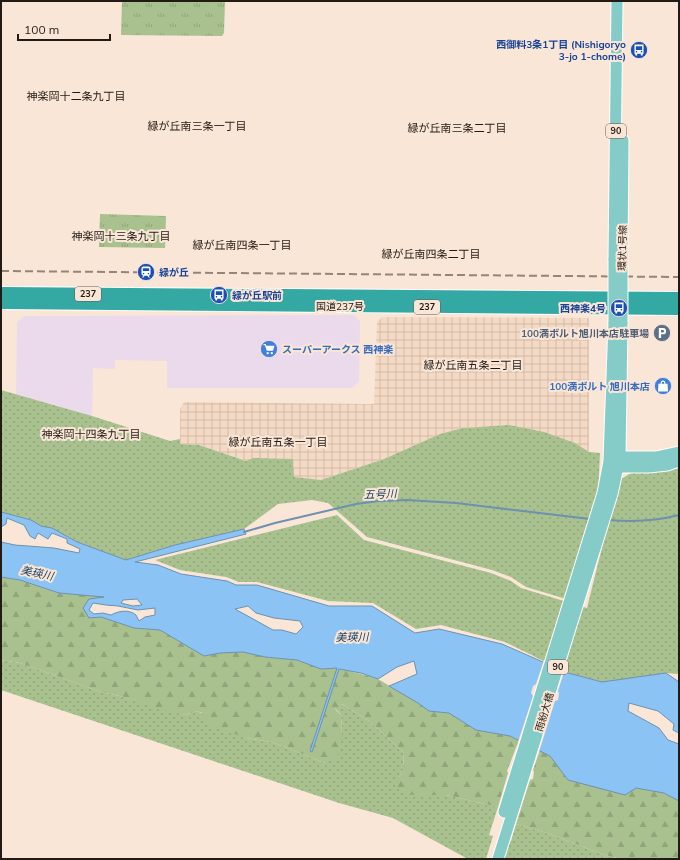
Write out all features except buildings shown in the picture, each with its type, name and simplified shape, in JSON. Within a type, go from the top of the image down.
[{"type":"highway","name":"国道237号","points":[[1,293],[679,298]]},
{"type":"highway","name":"国道237号","points":[[1,303],[679,309]]},
{"type":"main road","name":"環状1号線","points":[[608,493],[616,462],[620,57],[617,1]]},
{"type":"main road","name":"環状1号線","points":[[620,41],[624,1]]},
{"type":"main road","points":[[616,462],[656,457],[679,452]]},
{"type":"main road","points":[[616,462],[649,467],[667,465],[679,461]]},
{"type":"main road","name":"雨紛大橋","points":[[500,839],[608,493]]},
{"type":"main road","name":"90","points":[[490,859],[500,839]]},
{"type":"main road","name":"90","points":[[498,859],[500,839]]},
{"type":"shaded area","points":[[354,315],[360,321],[359,381],[352,388],[167,388],[167,361],[115,360],[115,369],[93,368],[92,416],[16,394],[17,322],[24,316]]},
{"type":"shaded area","points":[[382,317],[589,318],[589,452],[575,443],[509,425],[463,428],[440,434],[384,459],[321,480],[294,477],[292,459],[253,458],[247,461],[199,445],[180,444],[180,409],[184,402],[374,404],[377,322]]},
{"type":"green space","points":[[122,1],[225,1],[224,33],[222,36],[121,35]]},
{"type":"green space","points":[[100,214],[166,216],[165,248],[99,247]]},
{"type":"green space","points":[[1,390],[92,416],[170,441],[180,439],[180,444],[199,445],[246,461],[253,458],[293,459],[294,477],[321,480],[384,459],[440,434],[463,428],[509,425],[544,432],[575,443],[589,452],[600,453],[598,495],[566,599],[526,587],[511,577],[492,570],[367,537],[328,503],[312,500],[278,504],[244,529],[175,545],[126,560],[77,542],[52,528],[40,526],[31,520],[1,512]]},
{"type":"green space","points":[[679,468],[679,674],[666,673],[603,682],[568,673],[505,642],[441,625],[416,629],[373,603],[328,601],[257,582],[239,582],[226,577],[180,570],[155,560],[337,515],[364,540],[491,573],[511,581],[521,588],[587,608],[614,499],[621,479],[631,473],[646,473]]},
{"type":"green space","points":[[1,577],[20,580],[59,593],[106,597],[89,600],[89,618],[101,617],[134,628],[160,630],[204,656],[220,653],[243,652],[265,657],[297,660],[321,669],[337,668],[378,679],[429,711],[449,713],[476,730],[510,736],[519,740],[507,771],[508,773],[498,807],[446,795],[412,795],[396,787],[403,770],[404,753],[369,721],[342,704],[335,709],[341,715],[342,733],[338,757],[325,763],[272,742],[246,738],[204,723],[202,713],[197,711],[185,715],[163,710],[124,697],[101,692],[20,663],[1,660]]},
{"type":"green space","points":[[1,660],[20,663],[101,692],[124,697],[185,715],[197,711],[246,738],[272,742],[325,763],[342,733],[341,715],[335,708],[342,704],[369,721],[404,753],[403,770],[399,777],[412,795],[446,795],[498,807],[489,835],[493,836],[486,859],[466,859],[393,818],[339,803],[1,690]]},
{"type":"green space","points":[[540,750],[550,756],[568,780],[664,793],[679,801],[679,859],[620,859],[602,854],[547,833],[516,824],[530,780],[533,779],[533,770]]},
{"type":"green space","points":[[516,824],[547,833],[602,854],[620,859],[501,859],[507,840],[511,841]]},
{"type":"water","name":"美瑛川","points":[[1,512],[31,520],[41,526],[52,528],[77,542],[126,560],[175,545],[244,529],[246,534],[135,562],[158,565],[181,574],[227,581],[236,585],[257,585],[329,606],[372,606],[415,633],[439,629],[502,644],[568,673],[602,682],[666,673],[679,682],[679,733],[673,730],[674,724],[658,711],[629,703],[628,711],[659,728],[668,740],[679,744],[679,801],[664,793],[636,788],[625,795],[568,780],[550,756],[510,736],[476,730],[449,713],[429,711],[389,686],[417,674],[414,661],[397,667],[378,679],[361,673],[339,669],[312,752],[310,751],[337,668],[321,669],[297,660],[265,657],[243,652],[220,653],[204,656],[160,630],[134,628],[101,617],[89,618],[83,608],[89,599],[104,597],[59,593],[20,580],[1,577],[1,542],[15,545],[54,548],[79,553],[80,549],[67,543],[67,539],[52,533],[48,539],[38,533],[35,539],[30,536],[24,525],[7,518],[6,524],[1,527]],"holes":[[[137,599],[142,605],[133,606],[121,603],[123,600]],[[93,603],[138,610],[155,608],[155,615],[145,617],[139,621],[136,615],[127,611],[117,612],[111,615],[103,613],[94,614],[89,610]],[[248,606],[256,613],[274,618],[300,621],[303,627],[296,634],[282,630],[273,630],[235,609]]]},
{"type":"pier","points":[[544,660],[565,669],[558,691],[558,700],[555,701],[539,752],[518,742],[533,696],[531,693],[533,686],[536,684]]},
{"type":"waterway","name":"五号川","points":[[244,532],[275,523],[356,504],[379,501],[407,500],[456,503],[590,519]]},
{"type":"waterway","name":"五号川","points":[[609,520],[626,521],[662,519],[679,515]]},
{"type":"railway","points":[[1,271],[679,277]]},
{"type":"place","name":"西御料3条1丁目 (Nishigoryo 3-jo 1-chome)","points":[[639,50]]},
{"type":"place","name":"緑が丘","points":[[146,272]]},
{"type":"place","name":"緑が丘駅前","points":[[219,295]]},
{"type":"place","name":"西神楽4号","points":[[619,308]]},
{"type":"place","name":"100満ボルト旭川本店駐車場","points":[[662,333]]},
{"type":"place","name":"スーパーアークス 西神楽","points":[[269,349]]},
{"type":"place","name":"100満ボルト 旭川本店","points":[[663,386]]},
{"type":"district","name":"神楽岡十二条九丁目","points":[[76,96]]},
{"type":"district","name":"緑が丘南三条一丁目","points":[[197,126]]},
{"type":"district","name":"緑が丘南三条二丁目","points":[[457,128]]},
{"type":"district","name":"神楽岡十三条九丁目","points":[[121,236]]},
{"type":"district","name":"緑が丘南四条一丁目","points":[[242,245]]},
{"type":"district","name":"緑が丘南四条二丁目","points":[[431,254]]},
{"type":"district","name":"緑が丘南五条二丁目","points":[[473,365]]},
{"type":"district","name":"神楽岡十四条九丁目","points":[[91,434]]},
{"type":"district","name":"緑が丘南五条一丁目","points":[[278,442]]}]
